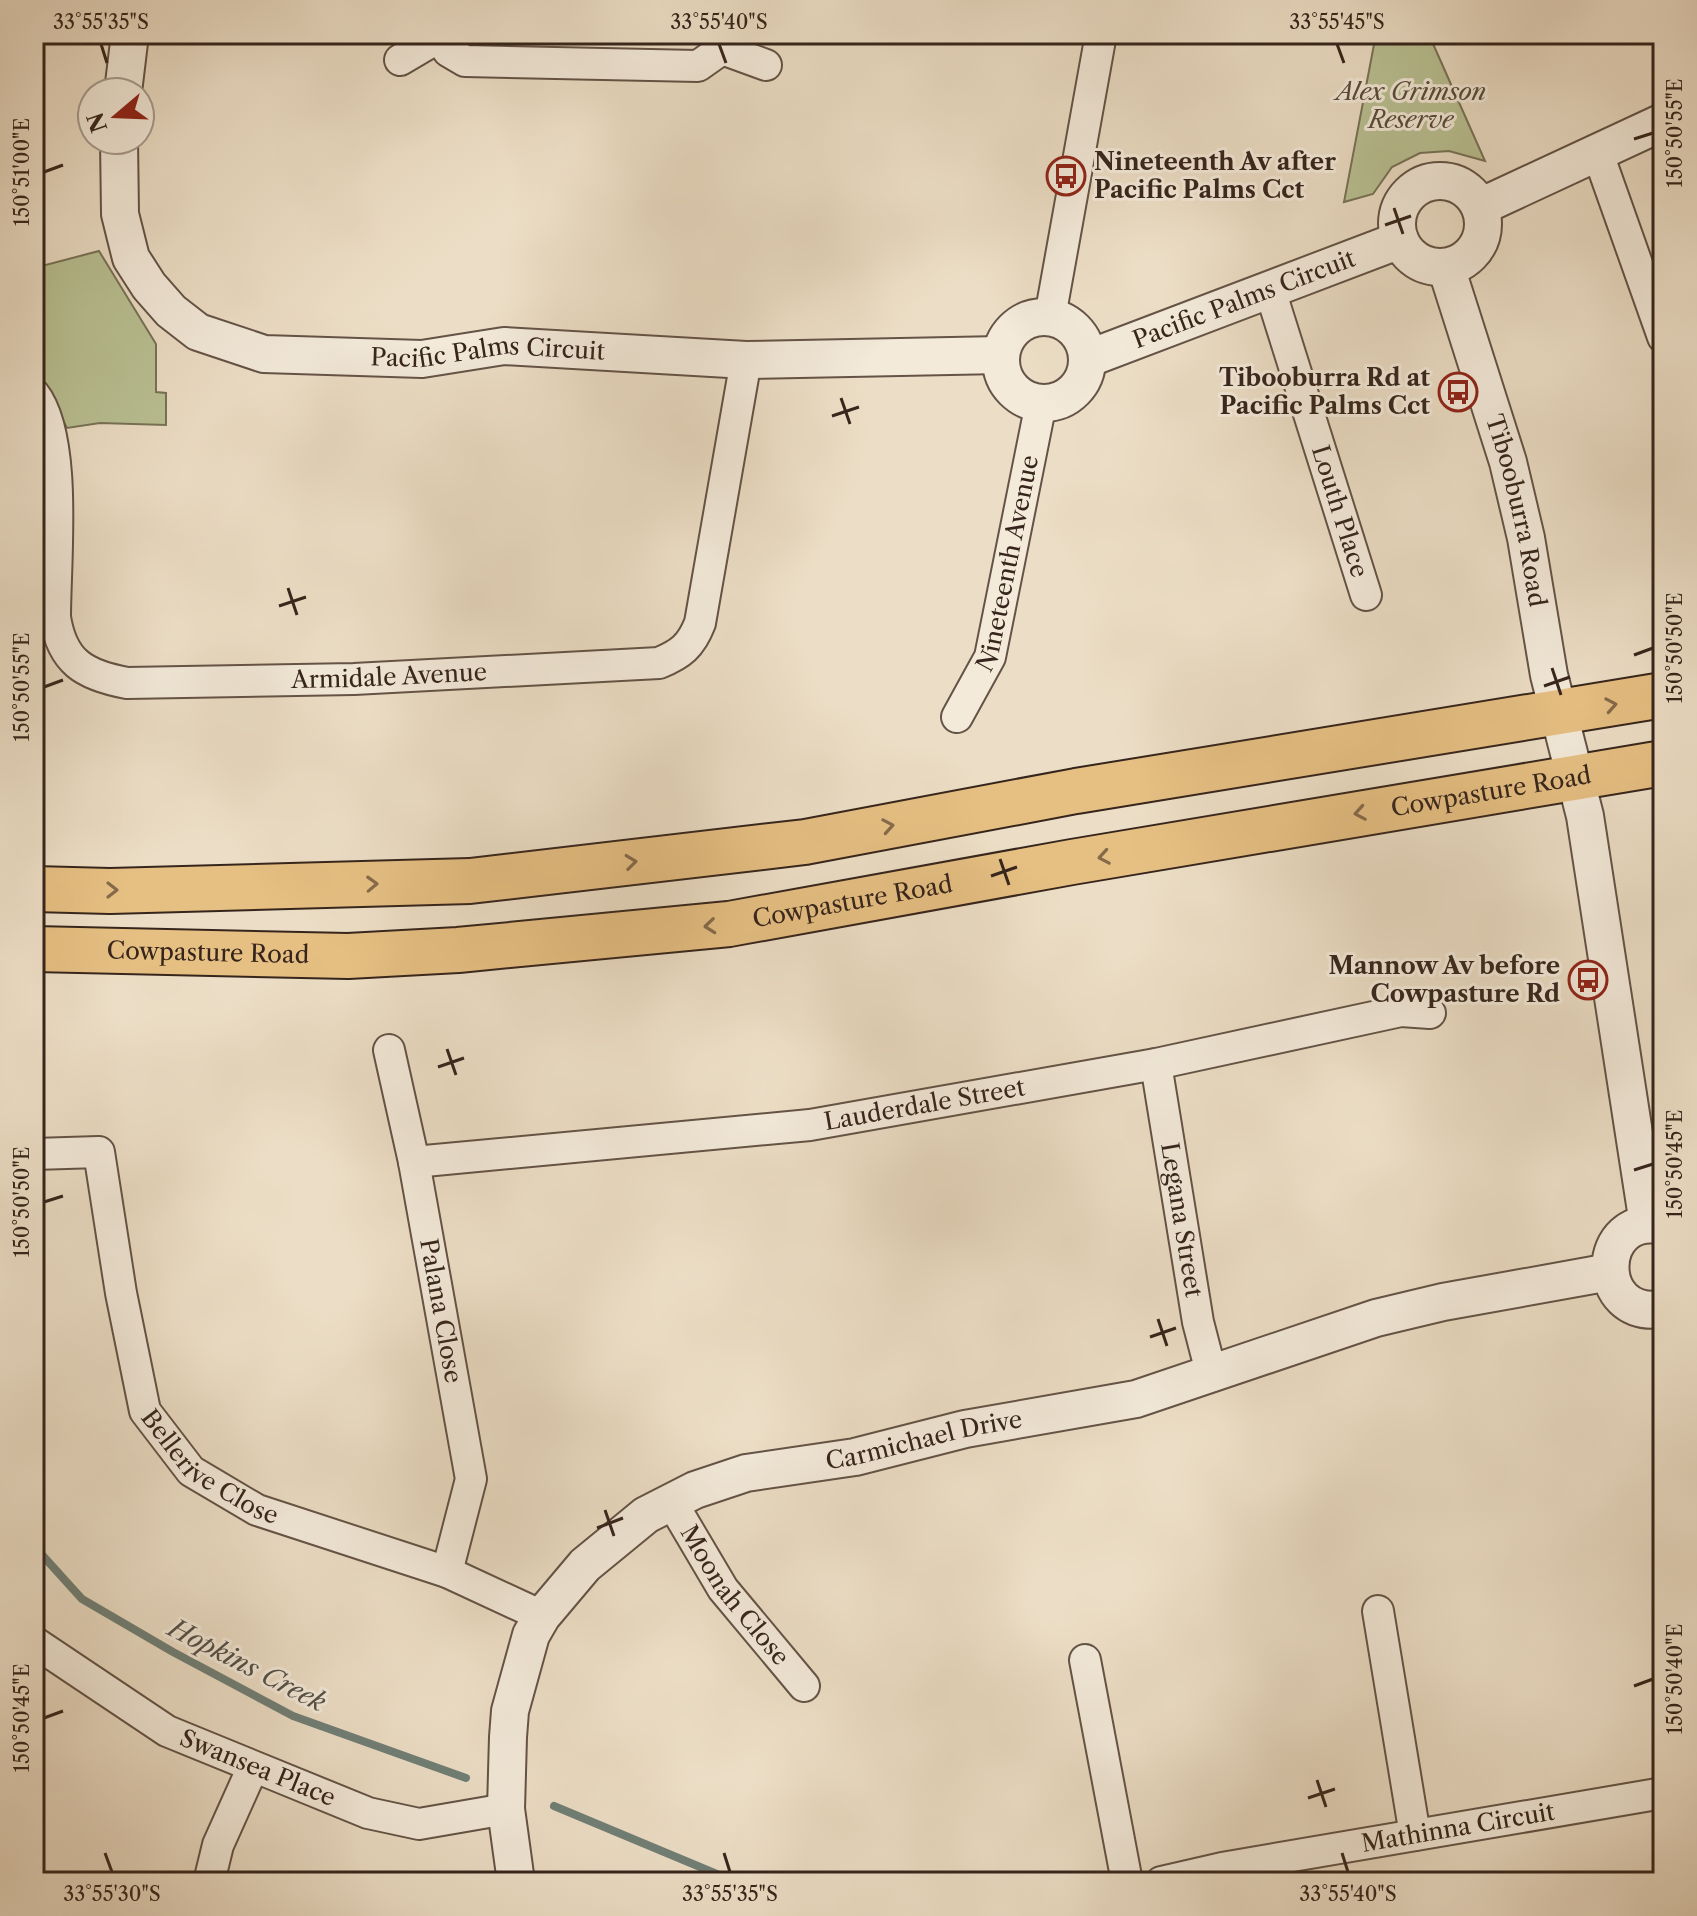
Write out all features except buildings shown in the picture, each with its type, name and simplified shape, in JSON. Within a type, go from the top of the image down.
[{"type":"main road","points":[[34,889],[125,891],[470,881],[805,842],[1076,791],[1663,695]]},
{"type":"main road","name":"Cowpasture Road","points":[[34,949],[348,956],[458,950],[729,924],[1072,862],[1663,763]]},
{"type":"street","points":[[125,76],[130,34]]},
{"type":"street","points":[[1050,317],[1101,34]]},
{"type":"street","points":[[400,60],[438,36],[448,51],[465,61],[698,66],[724,41],[766,65]]},
{"type":"street","points":[[1480,207],[1663,122]]},
{"type":"street","points":[[1597,151],[1663,337]]},
{"type":"street","name":"Pacific Palms Circuit","points":[[119,156],[120,214],[131,258],[171,311],[198,332],[264,354],[406,359],[504,346],[746,360],[1001,355]]},
{"type":"street","points":[[1434,181],[1457,184],[1474,197],[1480,207],[1483,230],[1475,250],[1467,258],[1446,267],[1435,267],[1414,258],[1400,240],[1397,219],[1400,207],[1406,197],[1423,184],[1434,181]]},
{"type":"street","name":"Pacific Palms Circuit","points":[[1087,359],[1400,240]]},
{"type":"street","name":"Tibooburra Road","points":[[1446,267],[1515,488],[1559,713],[1587,828],[1655,1225]]},
{"type":"street","name":"Louth Place","points":[[1270,290],[1366,595]]},
{"type":"street","points":[[1035,317],[1050,317],[1073,328],[1082,338],[1087,359],[1085,372],[1071,394],[1062,400],[1041,403],[1020,397],[1011,388],[1004,377],[1001,355],[1008,336],[1016,326],[1035,317]]},
{"type":"street","name":"Armidale Avenue","points":[[34,394],[46,409],[55,459],[55,617],[59,642],[75,661],[99,677],[127,683],[354,679],[659,663],[679,654],[692,642],[700,623],[746,360]]},
{"type":"street","name":"Nineteenth Avenue","points":[[957,717],[990,657],[1041,403]]},
{"type":"street","name":"Lauderdale Street","points":[[414,1162],[810,1125],[1156,1064],[1401,1011],[1430,1013]]},
{"type":"street","name":"Palana Close","points":[[389,1050],[414,1162],[471,1479],[447,1572]]},
{"type":"street","name":"Legana Street","points":[[1156,1064],[1198,1322],[1212,1376]]},
{"type":"street","name":"Bellerive Close","points":[[34,1154],[99,1152],[121,1293],[145,1411],[191,1471],[257,1510],[447,1572],[542,1616]]},
{"type":"street","points":[[1655,1225],[1627,1232],[1618,1240],[1612,1250],[1610,1272],[1613,1284],[1627,1302],[1662,1311]]},
{"type":"street","name":"Carmichael Drive","points":[[516,1882],[506,1809],[510,1711],[531,1635],[542,1616],[603,1547],[671,1501],[746,1473],[855,1457],[965,1429],[1109,1405],[1212,1376],[1325,1334],[1410,1309],[1610,1272]]},
{"type":"street","name":"Moonah Close","points":[[671,1501],[723,1589],[804,1686]]},
{"type":"street","points":[[1378,1611],[1415,1835]]},
{"type":"street","name":"Swansea Place","points":[[34,1642],[167,1731],[368,1813],[419,1824],[506,1809]]},
{"type":"street","points":[[1085,1660],[1127,1882]]},
{"type":"street","points":[[206,1882],[218,1845],[253,1767]]},
{"type":"street","name":"Mathinna Circuit","points":[[1161,1882],[1663,1793]]},
{"type":"green space","name":"Alex Grimson Reserve","points":[[1376,34],[1410,41],[1430,37],[1485,161],[1449,151],[1420,153],[1392,167],[1373,194],[1344,202]]},
{"type":"green space","points":[[99,251],[156,344],[156,392],[166,393],[166,425],[100,423],[67,428],[46,388],[34,376],[34,268]]},
{"type":"waterway","name":"Hopkins Creek","points":[[34,1546],[82,1599],[173,1652],[293,1716],[466,1778]]},
{"type":"waterway","name":"Hopkins Creek","points":[[554,1806],[736,1882]]},
{"type":"place","name":"Nineteenth Av after Pacific Palms Cct","points":[[1066,176]]},
{"type":"place","name":"Tibooburra Rd at Pacific Palms Cct","points":[[1458,392]]},
{"type":"place","name":"Mannow Av before Cowpasture Rd","points":[[1588,980]]}]
